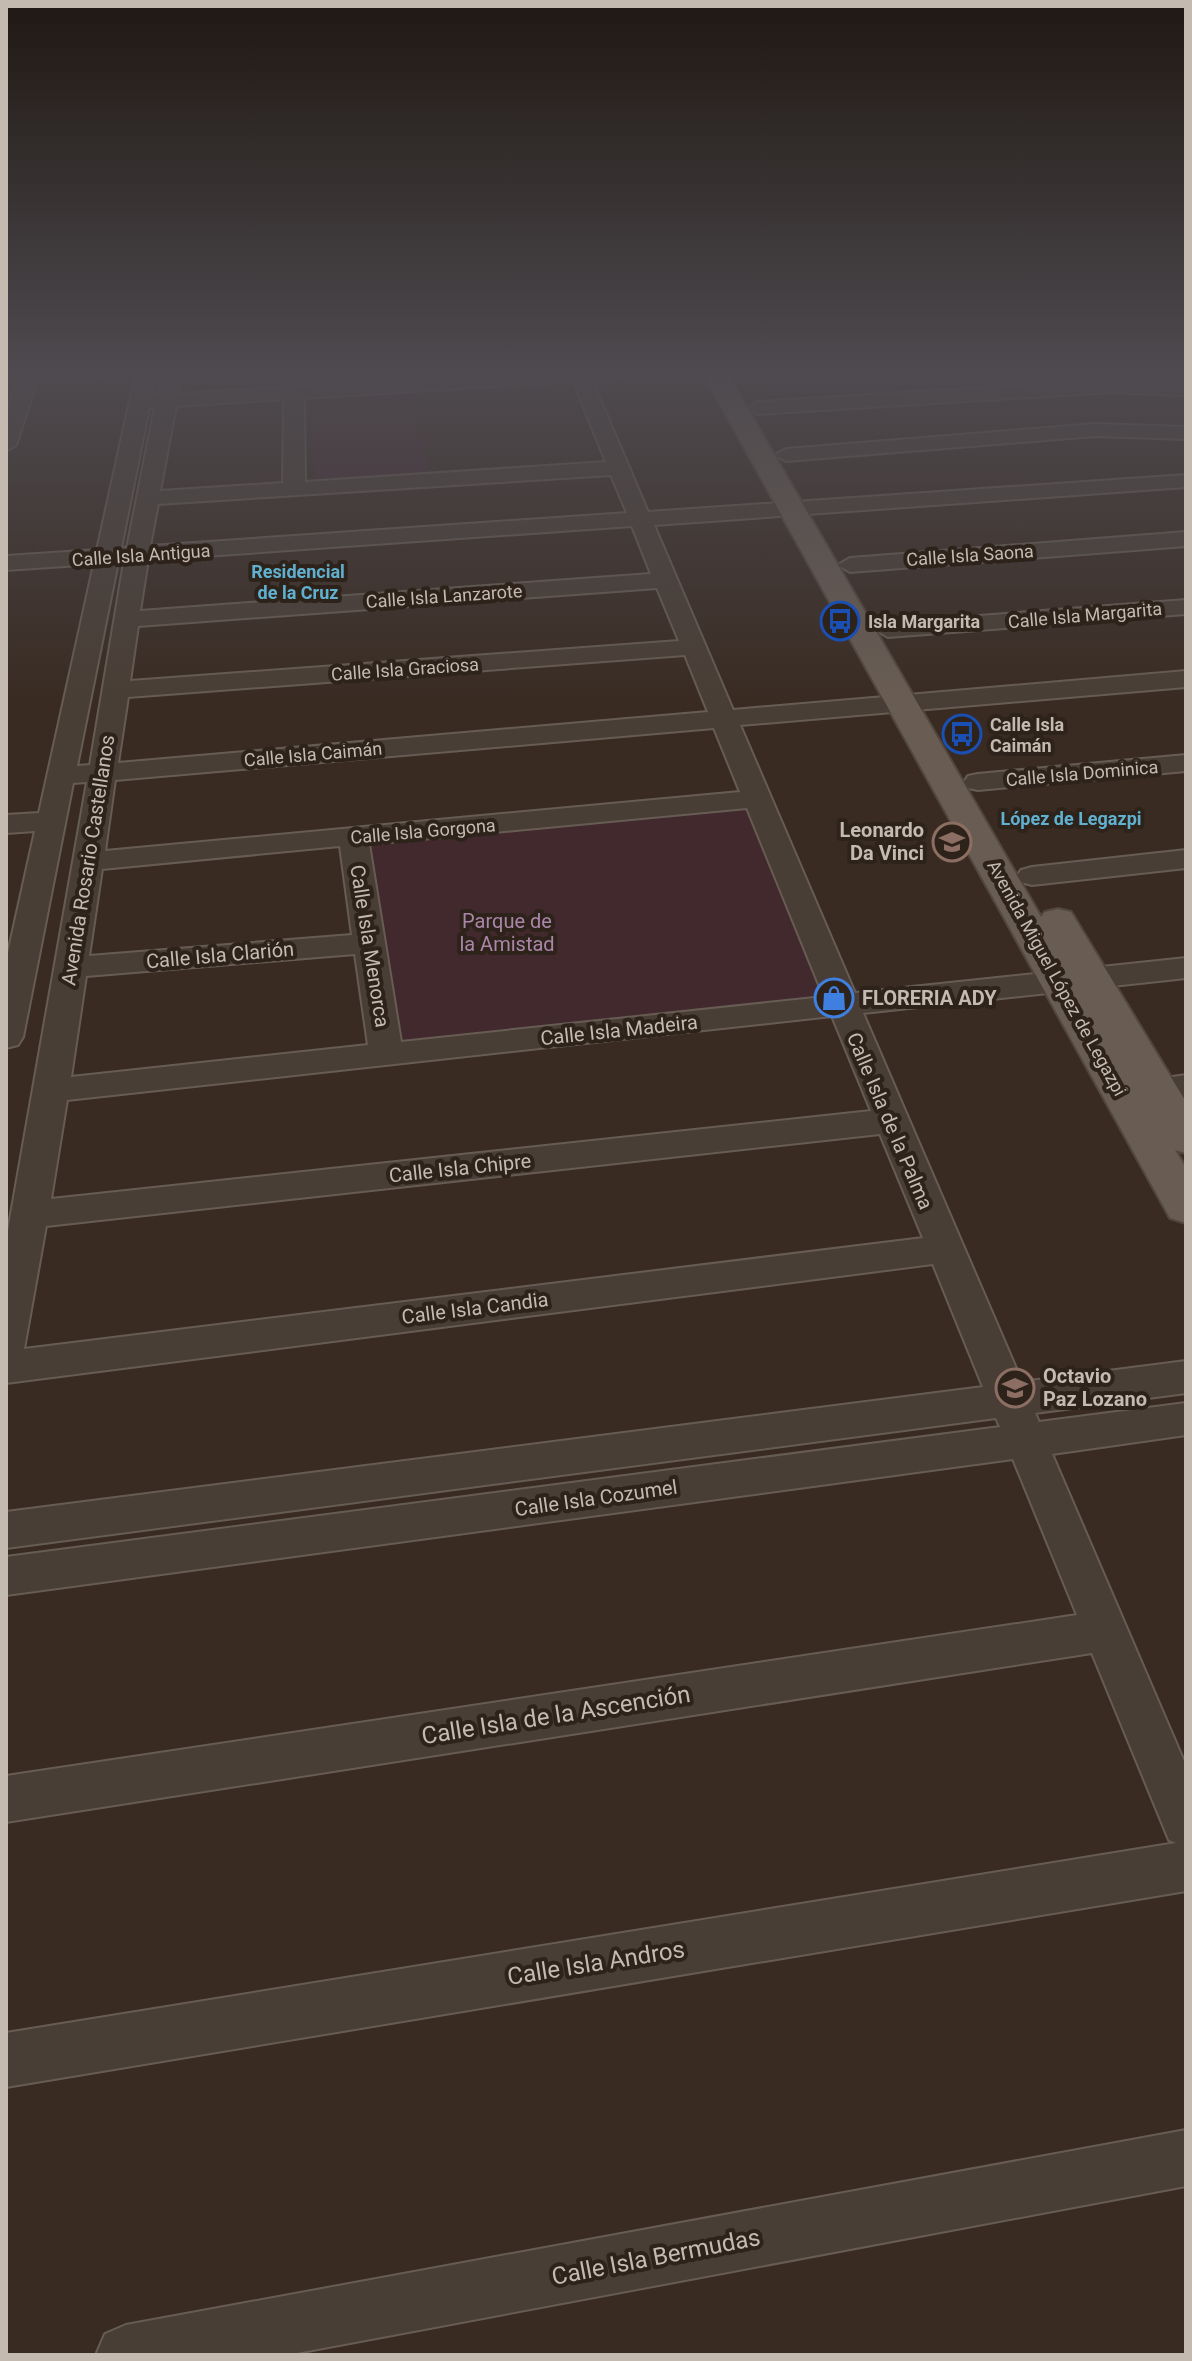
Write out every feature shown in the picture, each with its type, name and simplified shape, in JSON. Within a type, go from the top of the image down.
[{"type":"main road","name":"Avenida Miguel López de Legazpi","points":[[788,483],[1076,980],[1172,1087],[1186,1138]]},
{"type":"main road","name":"Avenida Miguel López de Legazpi","points":[[796,483],[804,508],[850,565],[888,630],[916,702],[978,782],[1032,876],[1076,980],[1186,1207]]},
{"type":"street","name":"Avenida Rosario Castellanos","points":[[6,1037],[14,964],[51,821],[108,558],[131,483]]},
{"type":"street","name":"Avenida Rosario Castellanos","points":[[6,1346],[52,1090],[151,483]]},
{"type":"street","points":[[294,483],[294,490]]},
{"type":"street","points":[[149,498],[394,483]]},
{"type":"street","name":"Calle Isla de la Palma","points":[[624,483],[1186,1823]]},
{"type":"street","name":"Calle Isla Antigua","points":[[6,563],[1155,483]]},
{"type":"street","name":"Calle Isla Saona","points":[[850,565],[1186,539]]},
{"type":"street","name":"Calle Isla Lanzarote","points":[[127,619],[666,580]]},
{"type":"street","name":"Calle Isla Margarita","points":[[888,630],[1186,607]]},
{"type":"street","name":"Calle Isla Graciosa","points":[[115,690],[694,647]]},
{"type":"street","name":"Calle Isla Caimán","points":[[61,776],[1186,679]]},
{"type":"street","name":"Calle Isla Dominica","points":[[978,782],[1186,763]]},
{"type":"street","name":"Calle Isla Gorgona","points":[[88,861],[758,799]]},
{"type":"street","points":[[6,824],[51,821]]},
{"type":"street","name":"Calle Isla Menorca","points":[[353,837],[386,1055]]},
{"type":"street","points":[[1032,876],[1186,859]]},
{"type":"street","name":"Calle Isla Clarión","points":[[71,967],[369,943]]},
{"type":"street","name":"Calle Isla Madeira","points":[[52,1090],[1186,968]]},
{"type":"street","name":"Calle Isla Chipre","points":[[29,1215],[890,1121]]},
{"type":"street","name":"Calle Isla Candia","points":[[6,1367],[945,1249]]},
{"type":"street","points":[[6,1530],[1186,1377]]},
{"type":"street","name":"Calle Isla Cozumel","points":[[6,1576],[1186,1419]]},
{"type":"street","name":"Calle Isla de la Ascención","points":[[6,1799],[1105,1631]]},
{"type":"street","name":"Calle Isla Andros","points":[[6,2060],[1186,1866]]},
{"type":"street","name":"Calle Isla Bermudas","points":[[126,2355],[1186,2158]]},
{"type":"green space","name":"Parque de la Amistad","points":[[753,804],[833,1001],[394,1049],[361,841]]},
{"type":"place","name":"Isla Margarita","points":[[840,621]]},
{"type":"place","name":"Calle Isla Caimán","points":[[962,734]]},
{"type":"place","name":"Leonardo Da Vinci","points":[[952,842]]},
{"type":"place","name":"FLORERIA ADY","points":[[834,998]]},
{"type":"place","name":"Octavio Paz Lozano","points":[[1015,1388]]},
{"type":"district","name":"Residencial de la Cruz","points":[[298,581]]},
{"type":"district","name":"López de Legazpi","points":[[1071,818]]}]
